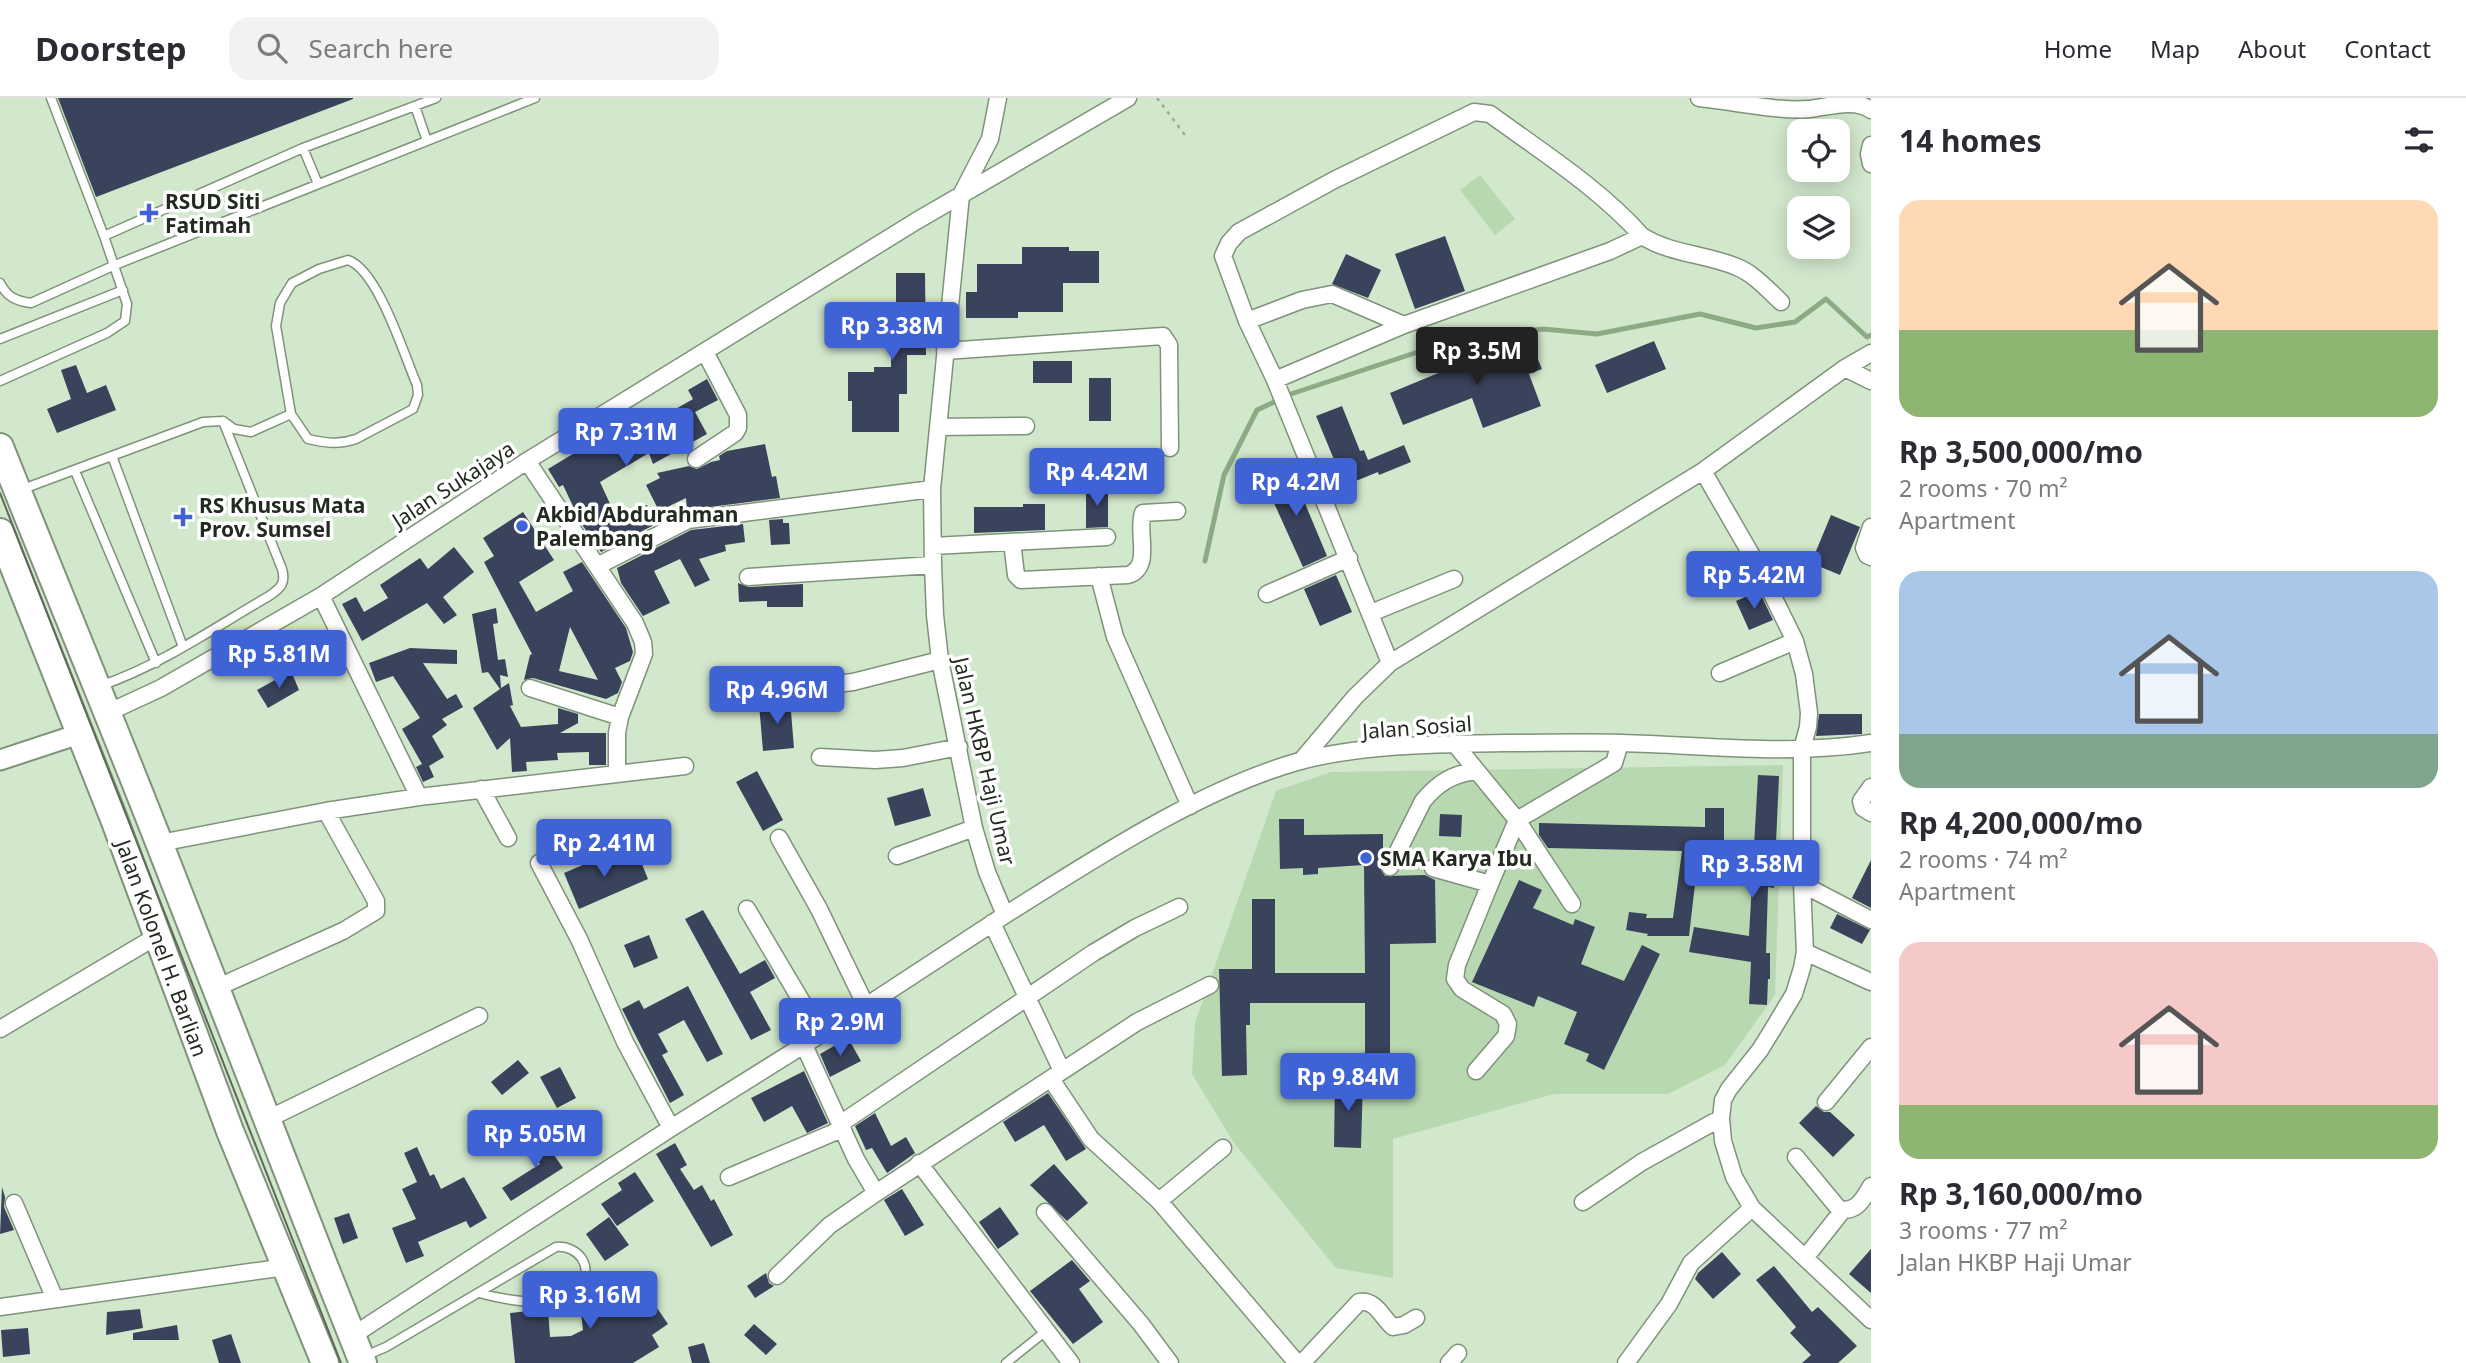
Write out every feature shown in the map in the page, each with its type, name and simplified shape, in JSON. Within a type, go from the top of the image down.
[{"type":"highway","name":"Jalan Kolonel H. Barlian","points":[[0,447],[160,843],[359,1353]]},
{"type":"highway","name":"Jalan Kolonel H. Barlian","points":[[0,531],[5,558],[114,819],[230,1131],[325,1363]]},
{"type":"street","name":"Jalan HKBP Haji Umar","points":[[998,98],[990,139],[961,195],[933,489],[935,615],[940,660],[974,828],[998,919]]},
{"type":"street","name":"Jalan Sukajaya","points":[[107,713],[161,688],[321,596],[527,461],[961,195],[1128,98]]},
{"type":"street","points":[[1699,98],[1792,109],[1809,109],[1855,101],[1870,107]]},
{"type":"street","points":[[1390,663],[1275,380],[1247,321],[1223,256],[1229,243],[1239,232],[1334,180],[1474,112],[1490,114],[1602,198],[1642,236],[1660,245],[1738,267],[1765,286],[1781,302]]},
{"type":"street","points":[[1871,145],[1871,164]]},
{"type":"street","points":[[1275,380],[1404,325],[1611,251],[1642,236]]},
{"type":"street","points":[[1247,321],[1302,300],[1332,294],[1404,325]]},
{"type":"street","points":[[945,351],[1163,336],[1169,345],[1170,447]]},
{"type":"street","points":[[696,459],[735,433],[739,421],[705,352]]},
{"type":"street","points":[[1301,761],[1354,697],[1390,663],[1703,471],[1871,353]]},
{"type":"street","points":[[1846,368],[1871,381]]},
{"type":"street","points":[[938,427],[1026,426]]},
{"type":"street","points":[[527,461],[635,623],[644,649],[641,665],[620,716],[617,733],[617,773]]},
{"type":"street","points":[[1703,471],[1759,568],[1795,641],[1804,674],[1809,713],[1802,749],[1805,952],[1794,994],[1760,1050],[1728,1089],[1723,1100],[1721,1118],[1727,1159],[1752,1208],[1871,1320]]},
{"type":"street","points":[[597,566],[688,520],[933,489]]},
{"type":"street","points":[[1012,542],[1016,575],[1021,580],[1128,575],[1138,571],[1142,564],[1142,514],[1177,511]]},
{"type":"street","points":[[1871,527],[1864,548],[1871,557]]},
{"type":"street","points":[[933,546],[1107,537]]},
{"type":"street","points":[[1267,594],[1349,558]]},
{"type":"street","points":[[748,577],[933,565]]},
{"type":"street","points":[[1099,576],[1115,637],[1190,806]]},
{"type":"street","points":[[1371,613],[1454,579]]},
{"type":"street","points":[[321,596],[419,797]]},
{"type":"street","points":[[1720,673],[1795,641]]},
{"type":"street","points":[[751,694],[853,682],[940,660]]},
{"type":"street","points":[[530,688],[620,716]]},
{"type":"street","points":[[0,760],[79,734]]},
{"type":"street","points":[[1454,743],[1517,820],[1572,904]]},
{"type":"street","name":"Jalan Sosial","points":[[998,919],[1190,806],[1249,779],[1301,761],[1377,748],[1454,743],[1620,743],[1802,749],[1871,743]]},
{"type":"street","points":[[1475,1071],[1506,1036],[1508,1029],[1503,1014],[1462,989],[1455,979],[1457,965],[1517,820],[1615,763],[1620,743]]},
{"type":"street","points":[[820,757],[875,760],[903,758],[958,747]]},
{"type":"street","points":[[160,843],[326,811],[419,797],[685,766]]},
{"type":"street","points":[[1390,867],[1429,794],[1457,774],[1476,771]]},
{"type":"street","points":[[1871,787],[1861,801],[1863,807],[1871,813]]},
{"type":"street","points":[[481,789],[508,838]]},
{"type":"street","points":[[216,988],[343,931],[376,911],[376,901],[326,811]]},
{"type":"street","points":[[897,856],[974,828]]},
{"type":"street","points":[[779,838],[819,909],[866,1006]]},
{"type":"street","points":[[539,863],[579,939],[625,1042],[671,1128]]},
{"type":"street","points":[[1433,867],[1490,884]]},
{"type":"street","points":[[1802,884],[1871,920]]},
{"type":"street","points":[[729,1177],[841,1126],[1028,995],[1114,940],[1179,907]]},
{"type":"street","points":[[747,909],[821,1034]]},
{"type":"street","points":[[359,1353],[671,1128],[866,1006],[998,919],[1056,1075],[1091,1139],[1159,1200],[1299,1363],[1359,1302],[1373,1304],[1393,1327],[1404,1325],[1416,1318]]},
{"type":"street","points":[[0,1029],[157,936]]},
{"type":"street","points":[[1805,952],[1871,982]]},
{"type":"street","points":[[777,1276],[830,1225],[919,1163],[1137,1022],[1210,985]]},
{"type":"street","points":[[266,1120],[479,1016]]},
{"type":"street","points":[[804,1045],[841,1126],[876,1193]]},
{"type":"street","points":[[1826,1102],[1871,1047]]},
{"type":"street","points":[[1583,1202],[1642,1162],[1721,1118]]},
{"type":"street","points":[[1159,1200],[1223,1148]]},
{"type":"street","points":[[1796,1157],[1835,1206],[1843,1210]]},
{"type":"street","points":[[919,1163],[1071,1363]]},
{"type":"street","points":[[1805,1258],[1843,1210],[1856,1206],[1871,1186]]},
{"type":"street","points":[[14,1203],[55,1298]]},
{"type":"street","points":[[1626,1363],[1669,1304],[1691,1263],[1752,1208]]},
{"type":"street","points":[[1045,1212],[1142,1324],[1170,1363]]},
{"type":"street","points":[[0,1307],[286,1267]]},
{"type":"lane","points":[[0,382],[52,360],[122,324],[128,312],[115,265],[51,98]]},
{"type":"lane","points":[[104,236],[303,148],[436,98]]},
{"type":"lane","points":[[0,283],[9,296],[30,303],[115,265],[535,98]]},
{"type":"lane","points":[[415,106],[427,141]]},
{"type":"lane","points":[[303,148],[318,184]]},
{"type":"lane","points":[[348,260],[358,263],[375,286],[417,385],[418,395],[413,409],[346,442],[326,443],[308,439],[291,414],[276,326],[280,303],[292,283],[319,269],[348,260]]},
{"type":"lane","points":[[0,339],[123,290]]},
{"type":"lane","points":[[17,491],[203,422],[223,421],[234,429],[251,432],[291,414]]},
{"type":"lane","points":[[96,687],[156,663],[279,589],[285,578],[223,421]]},
{"type":"lane","points":[[111,456],[183,647]]},
{"type":"lane","points":[[75,471],[156,663]]},
{"type":"lane","points":[[359,1353],[479,1293],[556,1247],[573,1249],[583,1261],[584,1278],[580,1286],[572,1293],[557,1299],[510,1301],[479,1293]]},
{"type":"lane","points":[[1006,1363],[1046,1331]]},
{"type":"path","points":[[1157,98],[1185,135]]},
{"type":"green space","points":[[1480,175],[1515,219],[1495,235],[1460,190]]},
{"type":"green space","points":[[1783,765],[1775,995],[1725,1065],[1668,1094],[1554,1094],[1393,1139],[1393,1278],[1336,1268],[1234,1143],[1192,1074],[1195,1023],[1276,791],[1331,772]]},
{"type":"building","name":"RSUD Siti Fatimah","points":[[58,98],[353,98],[353,99],[96,197]]},
{"type":"building","points":[[1445,236],[1465,291],[1415,309],[1395,254]]},
{"type":"building","points":[[1022,247],[1069,247],[1069,251],[1099,251],[1099,283],[1063,283],[1063,312],[1018,312],[1018,318],[966,318],[966,292],[977,292],[977,264],[1022,264]]},
{"type":"building","points":[[1346,254],[1381,270],[1368,298],[1332,284]]},
{"type":"building","points":[[896,273],[925,273],[926,355],[907,355],[907,394],[899,394],[899,432],[852,432],[848,372],[874,372],[874,367],[891,367],[891,321],[896,321]]},
{"type":"building","points":[[1528,336],[1542,369],[1529,374],[1541,406],[1483,428],[1472,398],[1403,425],[1390,393]]},
{"type":"building","points":[[1654,341],[1666,369],[1607,393],[1595,365]]},
{"type":"building","points":[[1033,361],[1072,361],[1072,383],[1033,383]]},
{"type":"building","points":[[76,365],[87,393],[106,385],[116,410],[57,433],[47,409],[71,399],[61,370]]},
{"type":"building","points":[[1089,378],[1111,378],[1111,421],[1089,421]]},
{"type":"building","points":[[707,379],[718,400],[695,412],[707,434],[653,464],[649,453],[600,482],[617,519],[647,505],[656,524],[601,552],[581,523],[563,485],[559,487],[548,469],[586,446],[582,440],[594,433],[597,438],[607,433],[616,448],[640,433],[636,425],[653,417],[655,421],[693,399],[688,390]]},
{"type":"building","points":[[1342,406],[1360,451],[1364,450],[1368,460],[1404,445],[1411,462],[1331,491],[1322,467],[1335,462],[1316,416]]},
{"type":"building","points":[[765,444],[780,498],[687,510],[686,498],[659,511],[646,485],[660,478],[657,473],[689,466],[697,469],[720,460],[719,456],[727,451]]},
{"type":"building","points":[[1291,470],[1327,556],[1303,567],[1264,481]]},
{"type":"building","points":[[1086,488],[1108,488],[1108,527],[1086,528]]},
{"type":"building","points":[[1023,504],[1045,504],[1045,530],[974,533],[974,507],[1023,507]]},
{"type":"building","points":[[523,512],[554,560],[519,582],[536,612],[573,591],[563,572],[582,562],[626,628],[633,652],[630,661],[615,668],[622,682],[618,693],[606,699],[533,678],[524,680],[532,654],[484,562],[494,556],[483,538]],"holes":[[[570,627],[598,680],[559,671]]]},
{"type":"building","points":[[1831,515],[1860,527],[1840,575],[1811,563]]},
{"type":"building","points":[[783,519],[783,523],[789,523],[790,544],[771,545],[769,520]]},
{"type":"building","points":[[743,524],[745,542],[725,545],[726,551],[699,559],[710,580],[695,587],[680,559],[654,571],[670,603],[643,616],[621,583],[617,568],[691,530]]},
{"type":"building","points":[[454,547],[474,572],[443,597],[457,615],[444,624],[427,603],[362,641],[342,604],[356,597],[364,612],[388,598],[380,585],[420,558],[428,569]]},
{"type":"building","points":[[1336,575],[1352,612],[1320,626],[1304,589]]},
{"type":"building","points":[[738,583],[749,587],[803,584],[803,607],[767,607],[767,601],[739,602]]},
{"type":"building","points":[[1759,591],[1773,620],[1749,630],[1736,601]]},
{"type":"building","points":[[496,608],[498,623],[493,624],[498,660],[505,659],[508,677],[500,675],[501,688],[509,683],[513,705],[510,706],[521,727],[558,724],[558,708],[578,714],[578,723],[580,722],[560,733],[606,733],[606,765],[589,765],[589,752],[557,753],[558,760],[526,762],[527,771],[512,772],[510,738],[497,750],[473,708],[500,689],[488,672],[482,673],[472,614]]},
{"type":"building","points":[[410,648],[457,650],[457,664],[423,663],[447,699],[456,694],[463,707],[442,719],[447,725],[432,736],[444,757],[429,766],[434,777],[423,782],[416,767],[422,764],[402,729],[420,718],[393,676],[376,682],[369,663]]},
{"type":"building","points":[[291,671],[299,690],[268,708],[257,690]]},
{"type":"building","points":[[790,700],[794,748],[763,751],[759,704]]},
{"type":"building","points":[[1819,714],[1862,714],[1862,734],[1816,736]]},
{"type":"building","points":[[757,771],[783,820],[763,831],[736,782]]},
{"type":"building","points":[[1758,775],[1779,776],[1774,888],[1768,887],[1766,953],[1770,953],[1770,979],[1767,1005],[1749,1004],[1751,962],[1689,952],[1694,927],[1749,936]]},
{"type":"building","points":[[923,788],[931,816],[895,826],[887,798]]},
{"type":"building","points":[[1705,808],[1724,808],[1724,851],[1699,850],[1689,936],[1647,936],[1648,934],[1626,930],[1629,912],[1647,914],[1646,918],[1673,918],[1682,851],[1548,848],[1539,835],[1539,823],[1705,827]]},
{"type":"building","points":[[1440,814],[1462,815],[1461,837],[1439,836]]},
{"type":"building","points":[[1279,819],[1304,819],[1304,835],[1383,834],[1383,858],[1380,867],[1385,876],[1425,875],[1435,880],[1436,943],[1390,944],[1390,1079],[1365,1079],[1365,1003],[1250,1003],[1250,1025],[1246,1025],[1247,1075],[1222,1076],[1219,969],[1252,969],[1252,899],[1275,899],[1275,973],[1365,973],[1364,865],[1318,868],[1318,874],[1303,875],[1303,868],[1280,869]]},
{"type":"building","points":[[637,852],[648,879],[579,909],[564,873],[606,855],[610,864]]},
{"type":"building","points":[[1871,860],[1871,908],[1852,898]]},
{"type":"building","points":[[1519,880],[1542,890],[1533,908],[1573,925],[1575,919],[1595,927],[1581,964],[1624,981],[1642,945],[1660,954],[1604,1070],[1586,1061],[1589,1054],[1564,1044],[1577,1012],[1538,996],[1534,1007],[1472,982]]},
{"type":"building","points":[[703,910],[740,974],[765,960],[775,978],[750,992],[771,1030],[751,1040],[685,919]]},
{"type":"building","points":[[1837,914],[1870,930],[1862,944],[1830,928]]},
{"type":"building","points":[[649,935],[658,958],[634,968],[624,945]]},
{"type":"building","points":[[688,986],[723,1054],[707,1062],[684,1020],[658,1034],[668,1052],[662,1055],[684,1095],[670,1103],[622,1009],[639,1000],[644,1009]]},
{"type":"building","points":[[848,1038],[861,1061],[830,1077],[820,1054]]},
{"type":"building","points":[[518,1060],[529,1073],[502,1095],[491,1082]]},
{"type":"building","points":[[560,1067],[576,1098],[557,1108],[540,1077]]},
{"type":"building","points":[[804,1071],[828,1123],[807,1133],[792,1106],[764,1122],[751,1098]]},
{"type":"building","points":[[1335,1079],[1363,1080],[1361,1148],[1334,1147]]},
{"type":"building","points":[[1048,1093],[1086,1149],[1066,1161],[1044,1125],[1015,1142],[1003,1122]]},
{"type":"building","points":[[1816,1106],[1824,1112],[1830,1112],[1855,1135],[1833,1157],[1799,1123]]},
{"type":"building","points":[[875,1113],[891,1146],[906,1137],[915,1153],[887,1173],[872,1148],[866,1150],[855,1126]]},
{"type":"building","points":[[541,1136],[563,1168],[511,1201],[502,1188],[540,1164],[527,1145]]},
{"type":"building","points":[[675,1143],[687,1165],[680,1169],[694,1190],[702,1185],[711,1201],[714,1199],[733,1235],[711,1247],[656,1154]]},
{"type":"building","points":[[417,1147],[430,1176],[434,1174],[441,1189],[464,1177],[487,1218],[470,1228],[466,1221],[418,1242],[424,1256],[406,1263],[392,1228],[416,1219],[402,1189],[417,1182],[404,1153]]},
{"type":"building","points":[[1054,1164],[1088,1203],[1067,1221],[1030,1185]]},
{"type":"building","points":[[635,1172],[654,1201],[617,1226],[601,1204],[622,1190],[618,1183]]},
{"type":"building","points":[[2,1187],[4,1207],[14,1230],[0,1234]]},
{"type":"building","points":[[902,1189],[924,1225],[905,1236],[884,1200]]},
{"type":"building","points":[[1000,1207],[1019,1234],[998,1249],[979,1222]]},
{"type":"building","points":[[349,1213],[358,1238],[343,1244],[334,1218]]},
{"type":"building","points":[[609,1217],[629,1245],[605,1261],[586,1234]]},
{"type":"building","points":[[1871,1249],[1871,1293],[1849,1274]]},
{"type":"building","points":[[1722,1252],[1741,1274],[1713,1299],[1695,1279],[1698,1273]]},
{"type":"building","points":[[1072,1260],[1090,1281],[1079,1289],[1103,1322],[1073,1344],[1030,1291]]},
{"type":"building","points":[[1774,1266],[1812,1312],[1818,1307],[1857,1346],[1838,1363],[1802,1363],[1811,1355],[1790,1333],[1796,1327],[1756,1280]]},
{"type":"building","points":[[766,1273],[769,1283],[774,1286],[755,1298],[747,1286]]},
{"type":"building","points":[[616,1275],[640,1315],[655,1305],[668,1324],[652,1335],[659,1347],[633,1363],[515,1363],[510,1313],[548,1309],[550,1337],[571,1336],[583,1330],[579,1296],[585,1290]]},
{"type":"building","points":[[140,1309],[143,1328],[106,1335],[107,1312]]},
{"type":"building","points":[[754,1324],[777,1344],[766,1355],[744,1335]]},
{"type":"building","points":[[177,1325],[179,1340],[133,1340],[133,1333]]},
{"type":"building","points":[[28,1328],[30,1354],[3,1357],[1,1330]]},
{"type":"building","points":[[231,1334],[241,1363],[219,1363],[212,1340]]},
{"type":"building","points":[[704,1343],[710,1363],[692,1363],[688,1347]]},
{"type":"waterway","points":[[1205,561],[1224,475],[1257,410],[1291,394],[1454,340],[1543,329],[1597,334],[1700,314],[1756,328],[1795,322],[1826,299],[1867,337],[1871,335]]},
{"type":"tram line","points":[[0,493],[341,1363]]},
{"type":"place","name":"RSUD Siti Fatimah","points":[[149,213]]},
{"type":"place","name":"RS Khusus Mata Prov. Sumsel","points":[[183,517]]},
{"type":"place","name":"Akbid Abdurahman Palembang","points":[[522,526]]},
{"type":"place","name":"SMA Karya Ibu","points":[[1366,858]]}]
